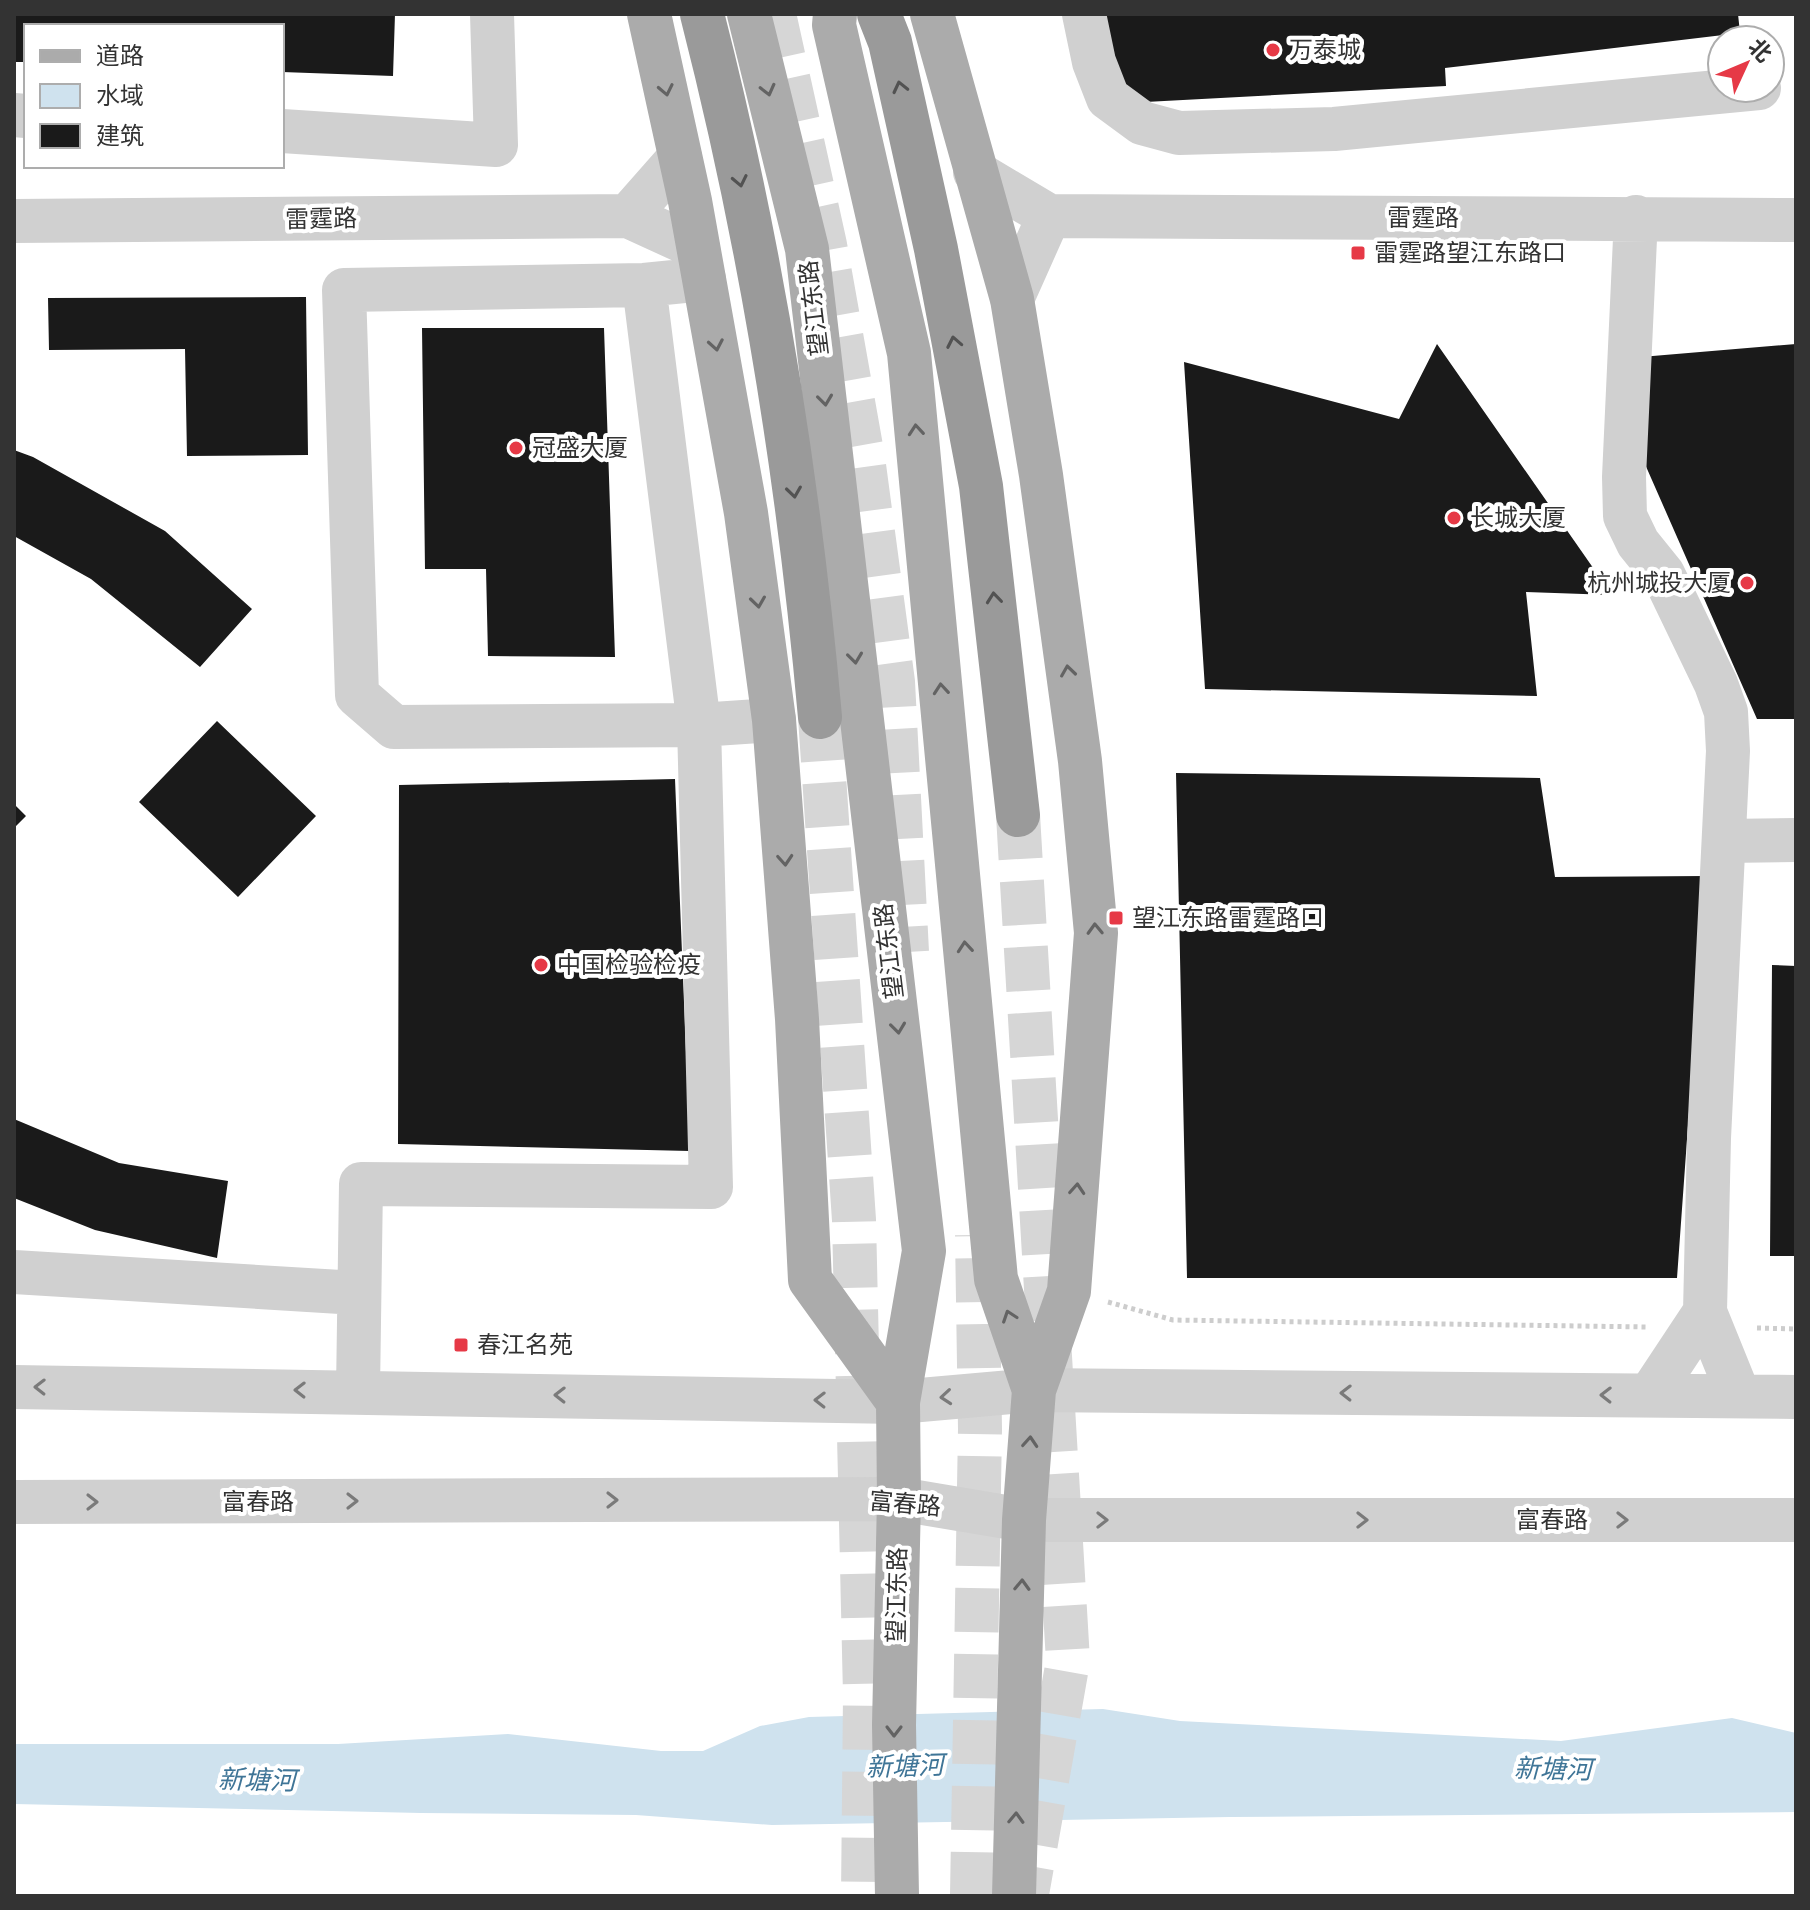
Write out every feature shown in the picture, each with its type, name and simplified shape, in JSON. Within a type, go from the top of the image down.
[{"type":"highway","points":[[702,14],[744,200],[782,402],[812,623],[820,717]]},
{"type":"highway","points":[[879,14],[890,42],[936,249],[981,486],[1018,815]]},
{"type":"main road","points":[[649,14],[701,264],[746,513],[774,720],[797,1019],[810,1280],[898,1402]]},
{"type":"main road","name":"望江东路","points":[[749,14],[807,249],[924,1251],[898,1402],[897,1896]]},
{"type":"main road","points":[[835,14],[834,25],[909,353],[996,1279],[1034,1390]]},
{"type":"main road","points":[[932,14],[1012,299],[1041,475],[1080,761],[1096,933],[1069,1291],[1034,1390],[1024,1520],[1014,1896]]},
{"type":"street","points":[[284,131],[496,145],[492,14]]},
{"type":"street","points":[[1084,14],[1094,62],[1108,98],[1142,123],[1179,133],[1334,129],[1706,93]]},
{"type":"street","points":[[628,216],[680,157]]},
{"type":"street","points":[[975,172],[1049,216],[1012,299]]},
{"type":"street","name":"雷霆路","points":[[14,221],[628,216],[701,264]]},
{"type":"street","name":"雷霆路","points":[[1049,216],[1796,220]]},
{"type":"street","points":[[1636,217],[1624,477],[1625,516],[1638,543],[1663,574],[1716,684],[1726,712],[1728,751],[1709,1138],[1705,1312],[1739,1396]]},
{"type":"street","points":[[701,264],[644,285],[344,290],[357,695],[394,727],[699,725],[774,720]]},
{"type":"street","points":[[358,1391],[357,1293],[361,1184],[711,1187],[699,725],[644,285]]},
{"type":"street","points":[[1724,841],[1796,840]]},
{"type":"street","points":[[14,1272],[357,1293]]},
{"type":"street","points":[[1650,1395],[1705,1312]]},
{"type":"street","points":[[14,1387],[898,1402],[1034,1390],[1796,1397]]},
{"type":"street","name":"富春路","points":[[14,1502],[899,1499],[1024,1520],[1796,1520]]},
{"type":"path","points":[[1069,1291],[1173,1320],[1652,1327]]},
{"type":"path","points":[[1748,1328],[1796,1329]]},
{"type":"water","name":"新塘河","points":[[1103,1709],[1180,1721],[1561,1741],[1732,1718],[1796,1733],[1796,1812],[772,1825],[636,1815],[14,1804],[14,1744],[338,1744],[508,1734],[661,1751],[703,1751],[760,1726],[809,1717]]},
{"type":"building","points":[[14,14],[395,14],[393,76],[284,72],[284,24],[24,24],[24,62],[14,62]]},
{"type":"building","name":"万泰城","points":[[1099,14],[1738,14],[1739,24],[1706,24],[1706,37],[1445,68],[1446,86],[1108,104]]},
{"type":"building","points":[[306,297],[308,455],[187,456],[185,349],[49,350],[48,298]]},
{"type":"building","name":"冠盛大厦","points":[[422,328],[604,328],[615,657],[488,656],[486,569],[425,569]]},
{"type":"building","points":[[1437,344],[1612,595],[1526,592],[1537,696],[1205,689],[1184,362],[1399,419]]},
{"type":"building","name":"杭州城投大厦","points":[[1796,344],[1796,719],[1757,719],[1637,446],[1629,358]]},
{"type":"building","points":[[14,450],[33,457],[165,531],[252,609],[200,667],[91,579],[14,536]]},
{"type":"building","points":[[217,721],[316,816],[238,897],[139,802]]},
{"type":"building","points":[[1176,773],[1540,778],[1555,877],[1706,876],[1677,1278],[1187,1278]]},
{"type":"building","name":"中国检验检疫","points":[[675,779],[690,1151],[398,1144],[399,785]]},
{"type":"building","points":[[14,804],[26,816],[14,828]]},
{"type":"building","points":[[1772,965],[1796,966],[1796,1256],[1770,1256]]},
{"type":"building","points":[[14,1119],[119,1163],[228,1181],[217,1258],[95,1230],[14,1198]]},
{"type":"tunnel","points":[[774,14],[825,245],[863,458],[893,682],[907,952]]},
{"type":"tunnel","points":[[820,717],[854,1220],[865,1695],[863,1896]]},
{"type":"tunnel","points":[[1018,815],[1068,1661],[1027,1894]]},
{"type":"tunnel","points":[[972,1896],[980,1429],[977,1235]]},
{"type":"place","name":"万泰城","points":[[1273,50]]},
{"type":"place","name":"雷霆路望江东路口","points":[[1358,253]]},
{"type":"place","name":"冠盛大厦","points":[[516,448]]},
{"type":"place","name":"长城大厦","points":[[1454,518]]},
{"type":"place","name":"杭州城投大厦","points":[[1747,583]]},
{"type":"place","name":"望江东路雷霆路口","points":[[1116,918]]},
{"type":"place","name":"中国检验检疫","points":[[541,965]]},
{"type":"place","name":"春江名苑","points":[[461,1345]]}]
